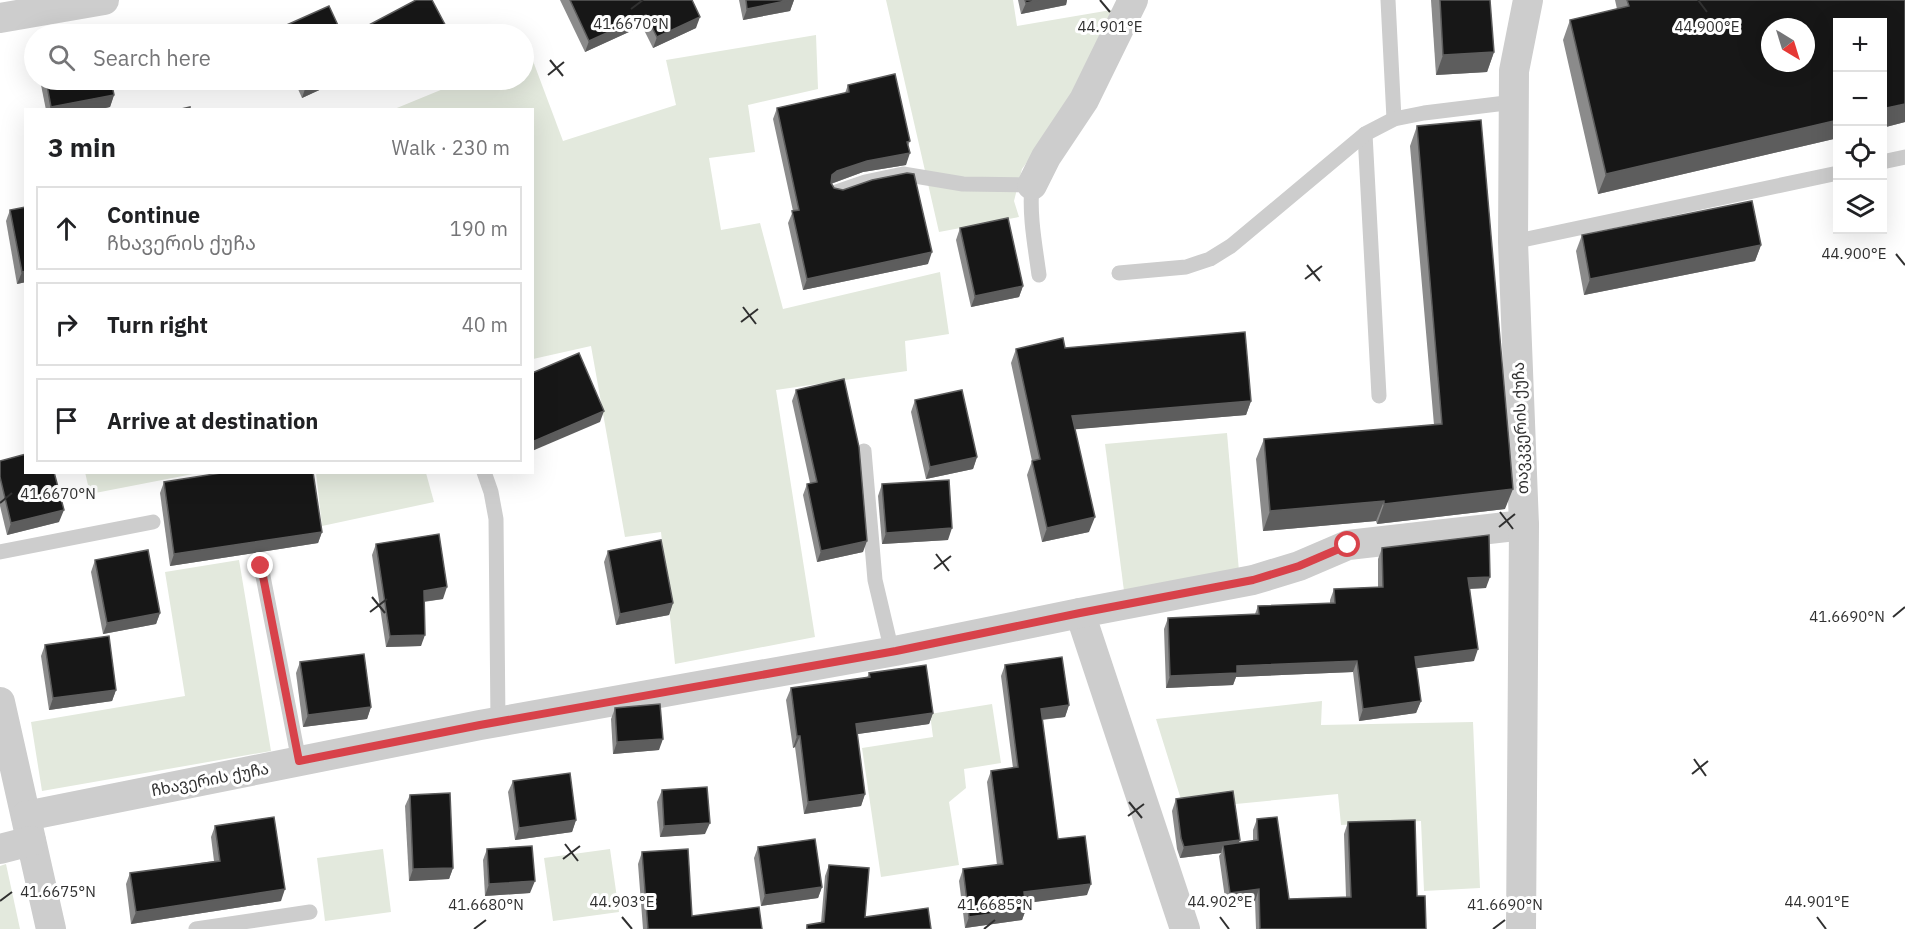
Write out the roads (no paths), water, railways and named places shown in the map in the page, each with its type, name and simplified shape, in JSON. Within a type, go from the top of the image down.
[{"type":"street","points":[[0,18],[104,0]]},
{"type":"street","points":[[1032,185],[1046,157],[1084,100],[1133,0]]},
{"type":"street","name":"თავკვერის ქუჩა","points":[[1521,929],[1524,525],[1513,242],[1514,71],[1528,0]]},
{"type":"street","name":"ჩხავერის ქუჩა","points":[[0,849],[28,828],[299,761],[498,722],[892,652],[1253,580],[1299,566],[1348,545],[1524,525]]},
{"type":"street","points":[[1080,613],[1185,929]]},
{"type":"street","points":[[0,702],[51,929]]},
{"type":"lane","points":[[1388,0],[1394,119]]},
{"type":"lane","points":[[1119,273],[1186,267],[1210,259],[1231,246],[1365,134],[1394,119],[1514,102]]},
{"type":"lane","points":[[1365,134],[1379,396]]},
{"type":"lane","points":[[1887,161],[1905,157]]},
{"type":"lane","points":[[1513,242],[1833,173]]},
{"type":"lane","points":[[836,192],[865,182],[903,174],[963,184],[1032,185],[1030,201],[1039,275]]},
{"type":"lane","points":[[864,451],[875,580],[892,652]]},
{"type":"lane","points":[[485,474],[496,519],[498,722]]},
{"type":"lane","points":[[0,552],[153,522]]},
{"type":"lane","points":[[261,566],[299,761]]},
{"type":"lane","points":[[196,929],[310,912]]}]
